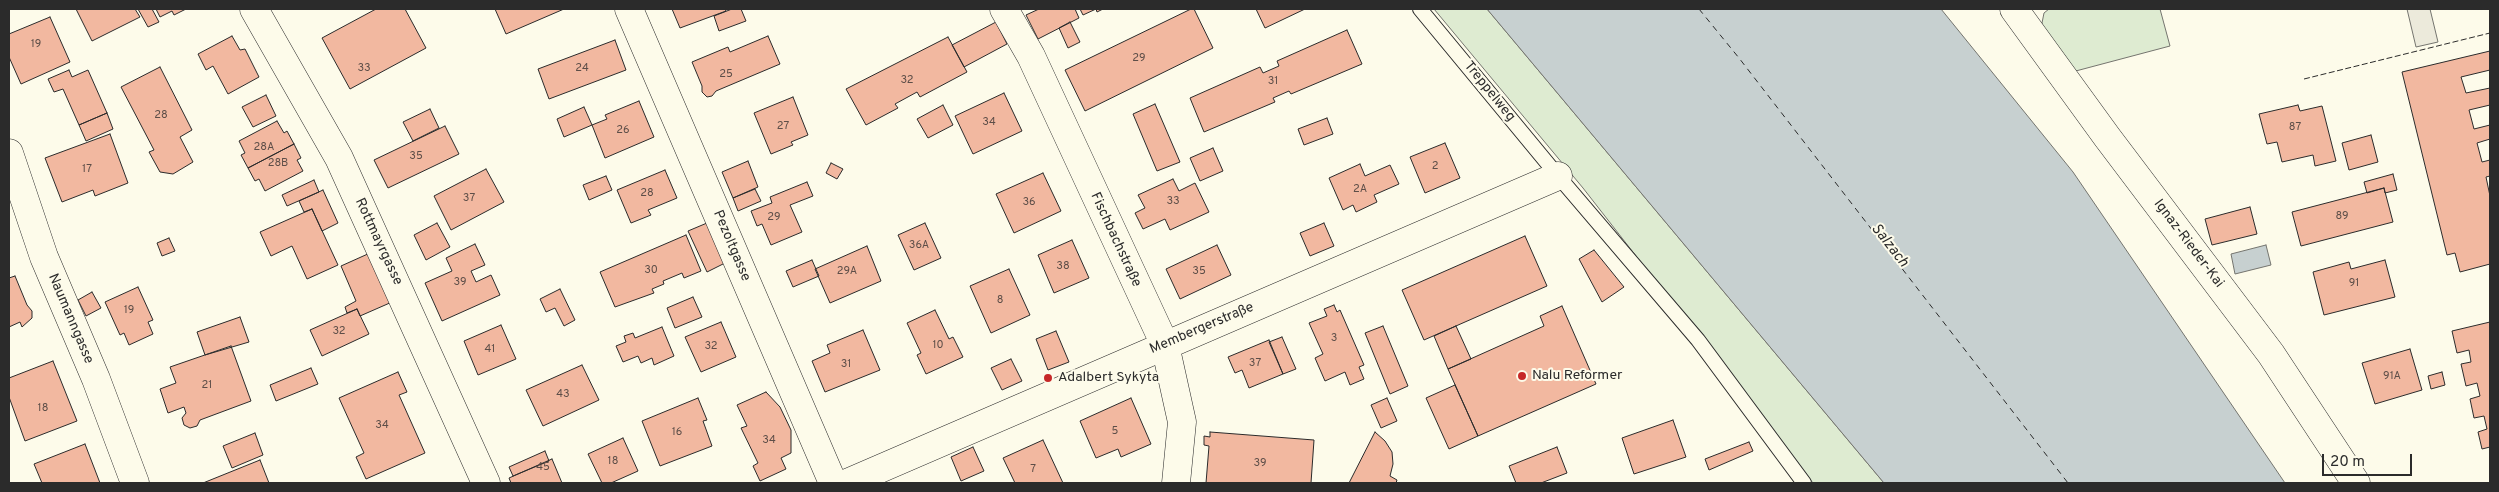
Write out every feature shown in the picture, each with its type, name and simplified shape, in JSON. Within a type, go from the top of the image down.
[{"type":"street","name":"Rottmayrgasse","points":[[254,9],[338,158],[486,483]]},
{"type":"street","name":"Pezoltgasse","points":[[629,9],[833,483]]},
{"type":"street","name":"Fischbachstraße","points":[[1004,9],[1032,56],[1165,345],[1182,422],[1176,483]]},
{"type":"street","name":"Ignaz-Rieder-Kai","points":[[2020,11],[2107,137],[2271,354],[2356,483]]},
{"type":"street","name":"Naumanngasse","points":[[9,153],[44,257],[96,379],[135,483]]},
{"type":"street","name":"Membergerstraße","points":[[847,483],[1558,176]]},
{"type":"lane","name":"Treppelweg","points":[[1420,9],[1558,176],[1698,340],[1804,483]]},
{"type":"green space","points":[[1434,9],[1487,9],[1884,483],[1813,483],[1583,188]]},
{"type":"green space","points":[[2049,9],[2160,9],[2170,46],[2072,72],[2042,32],[2044,13]]},
{"type":"shaded area","points":[[2407,9],[2430,9],[2438,42],[2416,47]]},
{"type":"water","name":"Salzach","points":[[1487,9],[1941,9],[2073,172],[2285,483],[1884,483]]},
{"type":"water","points":[[2266,245],[2271,265],[2235,274],[2231,254]]},
{"type":"building","points":[[76,9],[135,9],[140,17],[92,41]]},
{"type":"building","points":[[138,9],[152,9],[159,22],[148,27]]},
{"type":"building","points":[[156,9],[186,9],[174,15],[172,11],[160,17]]},
{"type":"building","points":[[376,9],[405,9],[426,48],[350,89],[322,38]]},
{"type":"building","points":[[495,9],[564,9],[506,34]]},
{"type":"building","points":[[672,9],[725,9],[726,11],[680,28]]},
{"type":"building","points":[[732,9],[741,9],[746,21],[719,31],[714,16]]},
{"type":"building","points":[[1039,9],[1075,9],[1079,18],[1038,39],[1026,15]]},
{"type":"building","points":[[1080,9],[1096,9],[1083,15]]},
{"type":"building","points":[[1194,9],[1213,48],[1085,111],[1065,70]]},
{"type":"building","points":[[1256,9],[1305,9],[1265,28]]},
{"type":"building","points":[[50,17],[70,62],[21,84],[9,57],[9,34]]},
{"type":"building","points":[[996,22],[1007,44],[964,67],[952,45]]},
{"type":"building","points":[[1070,22],[1080,42],[1068,48],[1059,28]]},
{"type":"building","points":[[1347,30],[1362,64],[1291,94],[1289,91],[1273,98],[1275,102],[1204,132],[1190,98],[1260,67],[1263,73],[1279,66],[1277,61]]},
{"type":"building","points":[[232,36],[240,50],[245,49],[259,77],[228,94],[213,66],[206,70],[198,54]]},
{"type":"building","points":[[768,36],[780,64],[716,91],[712,96],[707,97],[702,92],[702,86],[692,62],[728,47],[730,52]]},
{"type":"building","points":[[948,37],[967,72],[920,97],[917,92],[895,104],[898,108],[866,125],[846,89]]},
{"type":"building","points":[[615,40],[626,70],[549,99],[538,69]]},
{"type":"building","points":[[2490,51],[2490,70],[2461,77],[2466,93],[2490,88],[2490,105],[2469,110],[2474,129],[2490,125],[2490,139],[2477,143],[2482,162],[2490,160],[2490,176],[2486,177],[2490,196],[2490,264],[2460,272],[2455,253],[2447,255],[2402,72]]},
{"type":"building","points":[[160,67],[192,130],[180,137],[193,162],[173,174],[160,172],[149,152],[154,150],[121,87]]},
{"type":"building","points":[[69,70],[72,77],[88,70],[107,113],[79,125],[63,89],[54,92],[48,79]]},
{"type":"building","points":[[1004,93],[1022,131],[973,154],[955,116]]},
{"type":"building","points":[[266,95],[276,116],[253,127],[242,107]]},
{"type":"building","points":[[793,97],[808,135],[791,142],[793,145],[771,154],[754,113]]},
{"type":"building","points":[[639,101],[654,137],[605,158],[592,125],[607,119],[605,115]]},
{"type":"building","points":[[1155,104],[1180,162],[1157,171],[1133,114]]},
{"type":"building","points":[[943,105],[953,125],[928,138],[917,119]]},
{"type":"building","points":[[2298,105],[2300,111],[2322,106],[2336,161],[2315,166],[2313,155],[2282,162],[2277,142],[2267,144],[2259,114]]},
{"type":"building","points":[[584,107],[592,125],[564,137],[557,119]]},
{"type":"building","points":[[430,109],[439,128],[413,141],[403,122]]},
{"type":"building","points":[[107,113],[113,129],[86,141],[79,125]]},
{"type":"building","points":[[1327,118],[1333,134],[1304,145],[1298,129]]},
{"type":"building","points":[[277,121],[284,133],[287,131],[294,144],[248,168],[241,155],[245,153],[239,141]]},
{"type":"building","points":[[445,126],[459,154],[388,188],[374,160]]},
{"type":"building","points":[[110,134],[128,183],[95,196],[93,190],[62,202],[45,158]]},
{"type":"building","points":[[2371,135],[2378,162],[2349,170],[2342,143]]},
{"type":"building","points":[[1445,143],[1460,178],[1425,193],[1410,157]]},
{"type":"building","points":[[294,144],[301,158],[297,160],[303,171],[265,191],[259,179],[255,181],[248,168]]},
{"type":"building","points":[[1213,148],[1223,171],[1200,181],[1190,158]]},
{"type":"building","points":[[748,161],[758,187],[733,198],[722,172]]},
{"type":"building","points":[[831,163],[843,169],[837,179],[826,173]]},
{"type":"building","points":[[1360,164],[1365,176],[1390,165],[1399,184],[1374,195],[1377,202],[1356,212],[1353,205],[1343,210],[1329,178]]},
{"type":"building","points":[[486,169],[504,202],[451,230],[434,196]]},
{"type":"building","points":[[665,170],[677,198],[648,210],[651,215],[631,223],[617,190]]},
{"type":"building","points":[[1043,173],[1061,211],[1014,233],[996,194]]},
{"type":"building","points":[[2393,174],[2397,190],[2385,193],[2384,188],[2367,193],[2364,182]]},
{"type":"building","points":[[606,176],[612,190],[589,200],[583,185]]},
{"type":"building","points":[[1173,179],[1179,191],[1195,183],[1209,212],[1170,230],[1165,219],[1143,229],[1135,213],[1145,208],[1138,195]]},
{"type":"building","points":[[314,180],[319,192],[287,206],[282,195]]},
{"type":"building","points":[[807,182],[813,196],[790,205],[802,232],[771,245],[762,224],[757,226],[751,211],[772,203],[770,197]]},
{"type":"building","points":[[2384,188],[2393,222],[2301,246],[2292,212]]},
{"type":"building","points":[[755,189],[761,201],[738,211],[733,198]]},
{"type":"building","points":[[323,190],[338,223],[322,231],[312,209],[304,212],[299,201]]},
{"type":"building","points":[[2250,207],[2257,234],[2212,245],[2205,219]]},
{"type":"building","points":[[312,209],[338,265],[307,279],[292,246],[271,256],[260,232]]},
{"type":"building","points":[[437,223],[450,247],[426,260],[414,235]]},
{"type":"building","points":[[707,223],[725,263],[707,272],[688,231]]},
{"type":"building","points":[[925,223],[941,258],[914,270],[898,235]]},
{"type":"building","points":[[1324,223],[1334,246],[1310,256],[1300,233]]},
{"type":"building","points":[[686,235],[701,271],[684,278],[682,273],[663,281],[664,284],[652,289],[654,293],[615,307],[600,272]]},
{"type":"building","points":[[1525,236],[1547,286],[1424,340],[1402,290]]},
{"type":"building","points":[[169,238],[175,251],[162,256],[157,243]]},
{"type":"building","points":[[1072,240],[1089,278],[1054,293],[1038,255]]},
{"type":"building","points":[[475,244],[485,265],[471,271],[476,282],[491,275],[500,295],[442,321],[425,283],[452,271],[446,258]]},
{"type":"building","points":[[1217,245],[1231,275],[1180,299],[1166,269]]},
{"type":"building","points":[[867,246],[881,281],[830,303],[815,269]]},
{"type":"building","points":[[1594,250],[1624,287],[1602,302],[1579,259]]},
{"type":"building","points":[[370,253],[392,302],[360,316],[357,309],[347,313],[345,307],[356,301],[341,266]]},
{"type":"building","points":[[812,260],[819,276],[793,287],[786,271]]},
{"type":"building","points":[[2385,260],[2395,297],[2324,315],[2313,272],[2349,262],[2351,269]]},
{"type":"building","points":[[1009,269],[1030,315],[991,333],[970,286]]},
{"type":"building","points":[[15,276],[27,305],[32,311],[32,318],[22,327],[20,322],[9,327],[9,278]]},
{"type":"building","points":[[138,287],[153,320],[148,322],[153,334],[129,345],[124,333],[120,335],[105,302]]},
{"type":"building","points":[[560,289],[575,320],[564,326],[555,308],[546,312],[540,299]]},
{"type":"building","points":[[92,292],[101,308],[86,316],[78,300]]},
{"type":"building","points":[[693,297],[702,317],[675,328],[667,308]]},
{"type":"building","points":[[1334,305],[1337,312],[1340,310],[1364,365],[1359,367],[1364,379],[1350,385],[1345,372],[1325,381],[1315,358],[1323,354],[1309,323],[1327,316],[1324,309]]},
{"type":"building","name":"Nalu Reformer","points":[[1562,306],[1596,384],[1478,436],[1448,369],[1544,326],[1540,316]]},
{"type":"building","points":[[357,309],[369,334],[322,356],[310,330]]},
{"type":"building","points":[[935,310],[949,339],[953,337],[963,357],[926,374],[917,355],[921,353],[907,323]]},
{"type":"building","points":[[240,317],[249,342],[205,355],[197,332]]},
{"type":"building","points":[[721,322],[736,357],[701,372],[685,337]]},
{"type":"building","points":[[2490,322],[2490,447],[2482,449],[2478,432],[2487,429],[2484,416],[2474,418],[2470,399],[2480,396],[2477,383],[2466,386],[2461,364],[2471,362],[2469,350],[2457,353],[2452,331]]},
{"type":"building","points":[[501,325],[516,359],[478,375],[464,341]]},
{"type":"building","points":[[1383,326],[1408,386],[1390,394],[1365,333]]},
{"type":"building","points":[[1456,326],[1471,359],[1448,369],[1434,336]]},
{"type":"building","points":[[662,327],[674,356],[654,365],[652,358],[641,363],[638,356],[623,362],[616,346],[626,342],[624,336],[633,333],[635,338]]},
{"type":"building","points":[[863,330],[880,370],[825,392],[812,361],[830,353],[827,345]]},
{"type":"building","points":[[1056,331],[1069,362],[1048,370],[1036,339]]},
{"type":"building","points":[[1282,337],[1296,369],[1283,374],[1269,342]]},
{"type":"building","points":[[1269,340],[1283,374],[1249,388],[1242,370],[1235,373],[1228,357]]},
{"type":"building","points":[[231,346],[251,401],[200,420],[197,426],[190,428],[184,425],[182,418],[186,413],[184,407],[168,413],[160,389],[176,383],[170,367]]},
{"type":"building","points":[[2410,349],[2422,390],[2375,404],[2362,363]]},
{"type":"building","points":[[1011,359],[1022,381],[1002,390],[991,368]]},
{"type":"building","points":[[53,361],[77,421],[25,441],[9,397],[9,378]]},
{"type":"building","points":[[582,365],[599,400],[543,426],[526,390]]},
{"type":"building","points":[[311,368],[318,384],[276,401],[270,385]]},
{"type":"building","points":[[398,372],[407,392],[399,395],[425,453],[366,479],[356,457],[364,453],[339,398]]},
{"type":"building","points":[[2442,372],[2445,385],[2431,389],[2428,376]]},
{"type":"building","points":[[1455,385],[1478,436],[1449,449],[1426,398]]},
{"type":"building","points":[[766,392],[780,407],[791,430],[791,453],[781,458],[786,469],[760,481],[753,466],[758,463],[741,428],[747,426],[737,405]]},
{"type":"building","points":[[698,398],[707,420],[703,421],[712,446],[660,466],[642,421]]},
{"type":"building","points":[[1131,398],[1151,444],[1121,457],[1118,449],[1096,458],[1080,421]]},
{"type":"building","points":[[1387,398],[1397,421],[1381,428],[1371,405]]},
{"type":"building","points":[[1673,420],[1686,457],[1634,474],[1622,438]]},
{"type":"building","points":[[1210,432],[1314,440],[1311,483],[1206,483],[1209,446],[1204,445],[1204,436],[1210,437]]},
{"type":"building","points":[[1375,432],[1385,441],[1392,452],[1393,464],[1390,476],[1397,480],[1396,483],[1349,483]]},
{"type":"building","points":[[255,433],[263,455],[232,468],[223,446]]},
{"type":"building","points":[[623,438],[638,471],[611,483],[602,483],[588,454]]},
{"type":"building","points":[[1043,440],[1063,483],[1015,483],[1003,458]]},
{"type":"building","points":[[1749,442],[1753,451],[1709,470],[1705,459]]},
{"type":"building","points":[[85,444],[100,483],[42,483],[34,464]]},
{"type":"building","points":[[973,447],[984,471],[961,481],[951,457]]},
{"type":"building","points":[[1557,447],[1567,473],[1541,483],[1516,483],[1509,466]]},
{"type":"building","points":[[545,451],[549,461],[513,476],[509,467]]},
{"type":"building","points":[[552,459],[562,483],[511,483],[509,478]]},
{"type":"building","points":[[260,460],[269,483],[203,483]]},
{"type":"ferry route","points":[[1699,9],[2068,483]]},
{"type":"fence","points":[[2304,79],[2490,33]]},
{"type":"place","name":"Nalu Reformer","points":[[1522,376]]},
{"type":"place","name":"Adalbert Sykyta","points":[[1048,378]]}]
